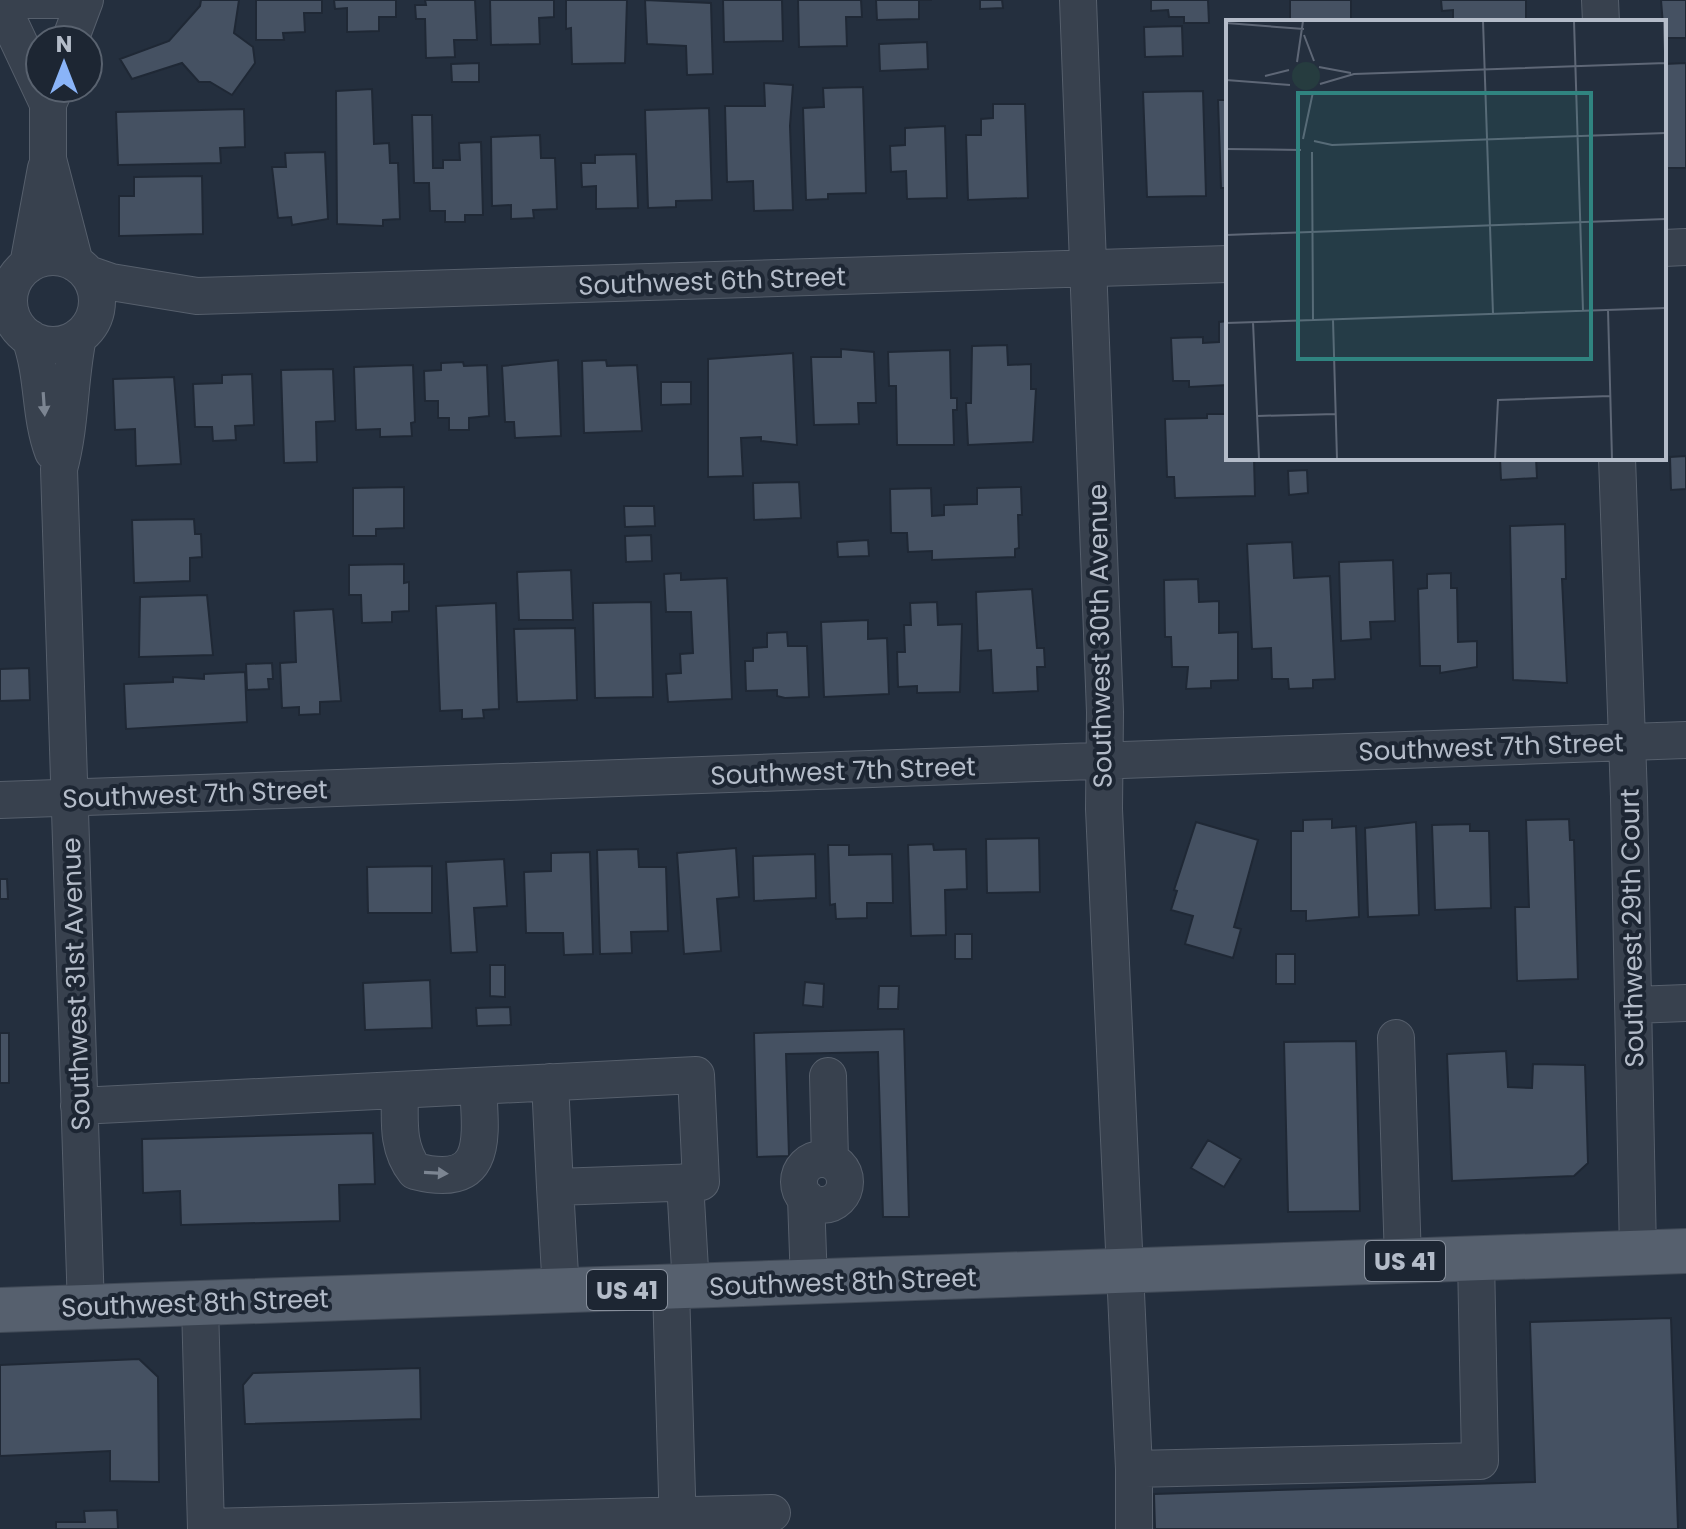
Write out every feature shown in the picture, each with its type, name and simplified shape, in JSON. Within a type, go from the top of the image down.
[{"type":"main road","name":"Southwest 8th Street","points":[[0,1310],[1686,1251]]},
{"type":"street","points":[[23,0],[57,0]]},
{"type":"street","points":[[76,24],[85,0]]},
{"type":"street","name":"Southwest 30th Avenue","points":[[1078,0],[1124,1272],[1131,1334],[1134,1529]]},
{"type":"street","points":[[1600,0],[1601,20]]},
{"type":"street","points":[[0,2],[24,46]]},
{"type":"street","points":[[48,159],[82,269],[97,298],[85,330],[54,345],[16,328],[9,302],[48,159],[51,104]]},
{"type":"street","points":[[1666,248],[1686,247]]},
{"type":"street","points":[[14,276],[51,257],[82,269]]},
{"type":"street","name":"Southwest 6th Street","points":[[82,269],[111,282],[197,296],[1226,264]]},
{"type":"street","name":"Southwest 6th Street","points":[[85,330],[112,315],[165,306],[197,296]]},
{"type":"street","name":"Southwest 31st Avenue","points":[[16,328],[42,377],[46,432],[59,469]]},
{"type":"street","name":"Southwest 31st Avenue","points":[[85,330],[70,378],[69,431],[59,469],[86,1308]]},
{"type":"street","name":"Southwest 29th Court","points":[[1617,460],[1628,742],[1638,1253]]},
{"type":"street","name":"Southwest 7th Street","points":[[0,800],[1686,740]]},
{"type":"street","points":[[1634,1005],[1686,1003]]},
{"type":"street","points":[[1396,1038],[1403,1261]]},
{"type":"street","points":[[79,1106],[696,1075],[701,1182],[555,1187]]},
{"type":"street","points":[[809,1283],[806,1198],[819,1204],[839,1197],[845,1176],[830,1160],[828,1076]]},
{"type":"street","points":[[550,1082],[561,1292]]},
{"type":"street","points":[[400,1090],[401,1137],[408,1162],[415,1171],[447,1175],[465,1170],[476,1161],[480,1140],[478,1086]]},
{"type":"street","points":[[677,1522],[685,1182]]},
{"type":"street","points":[[1134,1469],[1480,1461],[1476,1259]]},
{"type":"street","points":[[200,1305],[206,1528],[677,1522],[772,1513]]},
{"type":"building","points":[[201,0],[239,0],[234,33],[253,47],[255,63],[232,95],[210,82],[199,82],[182,63],[132,79],[120,59],[169,41],[200,6]]},
{"type":"building","points":[[256,0],[322,0],[322,13],[304,13],[305,32],[283,33],[284,40],[256,40]]},
{"type":"building","points":[[334,0],[396,0],[396,17],[379,17],[379,31],[347,32],[347,8],[335,9]]},
{"type":"building","points":[[425,0],[475,0],[477,40],[454,40],[455,57],[426,58],[425,19],[416,19],[415,5],[426,5]]},
{"type":"building","points":[[490,0],[554,0],[554,17],[539,18],[540,44],[491,45]]},
{"type":"building","points":[[566,0],[627,0],[625,63],[572,64],[571,28],[566,29]]},
{"type":"building","points":[[645,0],[711,3],[713,74],[687,75],[686,46],[647,44]]},
{"type":"building","points":[[723,0],[782,0],[783,41],[724,42]]},
{"type":"building","points":[[798,0],[861,0],[862,17],[846,17],[847,46],[799,47]]},
{"type":"building","points":[[876,0],[919,0],[919,19],[877,20]]},
{"type":"building","points":[[980,0],[1002,0],[1003,8],[980,9]]},
{"type":"building","points":[[1151,0],[1208,0],[1209,23],[1184,23],[1184,17],[1169,17],[1168,10],[1151,11]]},
{"type":"building","points":[[1290,0],[1351,0],[1351,20],[1290,20]]},
{"type":"building","points":[[1441,0],[1526,0],[1526,20],[1453,20],[1453,10],[1442,11]]},
{"type":"building","points":[[1661,0],[1686,0],[1686,38],[1666,38],[1666,20],[1663,20]]},
{"type":"building","points":[[1182,26],[1183,56],[1145,57],[1144,27]]},
{"type":"building","points":[[927,42],[928,69],[880,71],[879,44]]},
{"type":"building","points":[[479,63],[479,82],[452,82],[451,64]]},
{"type":"building","points":[[1686,63],[1686,168],[1667,168],[1666,64]]},
{"type":"building","points":[[764,83],[793,85],[790,126],[793,210],[754,211],[753,181],[727,182],[725,106],[765,106]]},
{"type":"building","points":[[863,87],[866,193],[828,194],[828,199],[806,200],[803,108],[824,107],[823,88]]},
{"type":"building","points":[[1226,88],[1226,188],[1221,188],[1218,100],[1225,100]]},
{"type":"building","points":[[372,89],[374,144],[389,143],[390,163],[398,163],[400,219],[383,220],[383,226],[337,224],[336,91]]},
{"type":"building","points":[[1203,91],[1206,196],[1147,197],[1143,92]]},
{"type":"building","points":[[993,104],[1025,104],[1028,198],[968,200],[966,135],[981,135],[981,119],[993,118]]},
{"type":"building","points":[[709,108],[712,200],[676,201],[676,207],[648,208],[645,110]]},
{"type":"building","points":[[244,109],[245,147],[220,148],[221,163],[118,165],[116,112]]},
{"type":"building","points":[[412,115],[432,115],[433,168],[443,168],[443,160],[460,160],[459,143],[481,142],[483,215],[465,215],[465,222],[445,222],[445,211],[430,211],[429,183],[414,183]]},
{"type":"building","points":[[945,126],[947,198],[907,199],[906,171],[891,172],[890,146],[905,145],[905,128]]},
{"type":"building","points":[[540,135],[541,158],[555,158],[557,209],[533,210],[534,218],[511,219],[511,205],[492,206],[491,137]]},
{"type":"building","points":[[325,152],[328,219],[292,225],[291,217],[278,218],[272,167],[286,167],[285,153]]},
{"type":"building","points":[[636,154],[638,208],[596,209],[596,186],[582,187],[581,163],[595,163],[595,155]]},
{"type":"building","points":[[202,176],[203,234],[119,236],[119,196],[134,196],[134,177]]},
{"type":"building","points":[[1226,321],[1226,385],[1189,387],[1189,381],[1173,381],[1171,338],[1203,337],[1203,343],[1219,342],[1219,322]]},
{"type":"building","points":[[1007,345],[1008,365],[1031,364],[1031,389],[1036,389],[1033,442],[968,445],[966,403],[971,403],[972,346]]},
{"type":"building","points":[[841,349],[874,352],[876,403],[858,403],[859,424],[814,425],[811,357],[841,357]]},
{"type":"building","points":[[950,350],[951,398],[957,398],[957,410],[953,410],[954,445],[897,445],[896,386],[889,386],[888,352]]},
{"type":"building","points":[[793,353],[797,445],[761,441],[761,437],[741,438],[743,476],[708,477],[708,359]]},
{"type":"building","points":[[558,360],[561,436],[515,438],[514,422],[505,422],[502,366]]},
{"type":"building","points":[[606,360],[607,366],[637,365],[642,431],[584,433],[582,361]]},
{"type":"building","points":[[463,362],[464,366],[487,365],[489,416],[469,418],[469,430],[449,430],[449,418],[438,418],[438,401],[425,401],[424,371],[441,370],[441,363]]},
{"type":"building","points":[[413,365],[415,422],[411,423],[412,436],[380,437],[380,429],[356,430],[354,367]]},
{"type":"building","points":[[333,369],[335,421],[316,422],[317,462],[284,463],[281,370]]},
{"type":"building","points":[[252,374],[254,425],[235,426],[236,440],[213,441],[212,427],[195,427],[193,384],[222,383],[222,375]]},
{"type":"building","points":[[174,377],[181,464],[136,466],[135,429],[115,430],[113,379]]},
{"type":"building","points":[[661,382],[691,382],[691,404],[661,405]]},
{"type":"building","points":[[1207,414],[1226,414],[1226,460],[1254,460],[1255,496],[1175,498],[1174,477],[1167,477],[1165,419],[1207,418]]},
{"type":"building","points":[[1686,456],[1686,489],[1671,490],[1670,457]]},
{"type":"building","points":[[1500,460],[1536,460],[1537,478],[1501,480]]},
{"type":"building","points":[[1307,470],[1308,493],[1289,495],[1288,471]]},
{"type":"building","points":[[799,482],[801,518],[754,520],[753,483]]},
{"type":"building","points":[[404,487],[404,528],[376,529],[376,536],[353,536],[353,488]]},
{"type":"building","points":[[1021,487],[1022,515],[1018,515],[1019,548],[1015,549],[1015,557],[932,560],[932,551],[908,552],[907,533],[891,533],[890,489],[931,488],[932,516],[944,515],[944,505],[977,504],[977,488]]},
{"type":"building","points":[[624,506],[654,506],[655,526],[625,527]]},
{"type":"building","points":[[194,519],[195,534],[201,534],[202,557],[190,558],[190,581],[134,583],[132,520]]},
{"type":"building","points":[[1565,524],[1566,579],[1562,579],[1567,683],[1513,680],[1510,526]]},
{"type":"building","points":[[651,535],[652,561],[626,562],[625,536]]},
{"type":"building","points":[[868,540],[869,556],[838,557],[837,542]]},
{"type":"building","points":[[1292,542],[1294,578],[1330,576],[1335,679],[1313,680],[1313,688],[1289,689],[1288,679],[1272,679],[1271,648],[1252,649],[1247,544]]},
{"type":"building","points":[[1393,560],[1395,621],[1370,622],[1371,639],[1341,641],[1339,562]]},
{"type":"building","points":[[404,564],[404,583],[409,582],[409,611],[392,612],[392,622],[362,623],[361,595],[349,595],[349,565]]},
{"type":"building","points":[[571,570],[573,620],[519,620],[517,572]]},
{"type":"building","points":[[681,573],[681,580],[727,578],[732,699],[668,702],[666,674],[681,673],[680,654],[693,653],[691,612],[666,612],[664,574]]},
{"type":"building","points":[[1451,573],[1451,588],[1457,588],[1458,642],[1477,641],[1477,667],[1440,673],[1440,666],[1420,666],[1418,589],[1427,588],[1427,574]]},
{"type":"building","points":[[1198,579],[1199,602],[1219,601],[1219,633],[1238,632],[1238,680],[1211,681],[1211,688],[1186,689],[1188,667],[1172,667],[1171,637],[1165,637],[1164,580]]},
{"type":"building","points":[[1032,589],[1037,648],[1044,648],[1045,667],[1037,667],[1038,691],[993,693],[991,650],[978,651],[976,592]]},
{"type":"building","points":[[207,595],[213,655],[139,657],[140,597]]},
{"type":"building","points":[[651,602],[653,697],[595,698],[593,603]]},
{"type":"building","points":[[937,602],[938,625],[962,624],[960,692],[917,693],[917,686],[898,687],[897,652],[905,652],[904,625],[911,625],[910,603]]},
{"type":"building","points":[[496,603],[499,709],[483,710],[484,718],[462,719],[462,710],[440,711],[436,606]]},
{"type":"building","points":[[333,609],[341,701],[320,702],[320,714],[299,715],[299,707],[282,708],[280,663],[296,662],[294,611]]},
{"type":"building","points":[[868,620],[868,639],[887,638],[889,694],[824,697],[821,622]]},
{"type":"building","points":[[575,628],[577,700],[517,702],[514,629]]},
{"type":"building","points":[[787,632],[788,646],[807,646],[809,697],[785,698],[777,696],[777,690],[746,691],[745,661],[753,661],[753,648],[767,647],[767,633]]},
{"type":"building","points":[[272,663],[273,679],[268,679],[269,689],[247,690],[246,664]]},
{"type":"building","points":[[29,668],[30,700],[0,701],[0,669]]},
{"type":"building","points":[[245,672],[247,722],[126,729],[124,684],[173,682],[173,677],[204,679],[204,674]]},
{"type":"building","points":[[1332,819],[1332,828],[1356,826],[1359,917],[1306,921],[1306,911],[1291,911],[1291,831],[1303,831],[1303,820]]},
{"type":"building","points":[[1569,819],[1570,840],[1574,840],[1578,979],[1517,981],[1515,907],[1529,907],[1526,820]]},
{"type":"building","points":[[1196,822],[1258,840],[1234,927],[1241,929],[1233,958],[1185,944],[1193,916],[1171,910],[1177,891],[1174,890]]},
{"type":"building","points":[[1416,822],[1419,915],[1368,917],[1365,828]]},
{"type":"building","points":[[1470,824],[1470,831],[1489,831],[1491,908],[1435,910],[1432,825]]},
{"type":"building","points":[[1039,838],[1040,892],[987,893],[986,839]]},
{"type":"building","points":[[933,844],[934,850],[966,849],[967,889],[945,890],[946,935],[911,936],[908,845]]},
{"type":"building","points":[[828,845],[849,845],[849,855],[892,854],[893,903],[867,903],[867,918],[836,919],[835,904],[830,905]]},
{"type":"building","points":[[736,848],[739,897],[717,899],[721,951],[684,954],[677,853]]},
{"type":"building","points":[[638,849],[639,867],[666,867],[668,931],[631,932],[632,953],[600,954],[597,850]]},
{"type":"building","points":[[590,852],[593,954],[564,955],[563,933],[526,933],[524,872],[551,871],[551,853]]},
{"type":"building","points":[[815,854],[816,898],[754,901],[753,856]]},
{"type":"building","points":[[504,859],[507,906],[474,908],[477,952],[451,953],[446,862]]},
{"type":"building","points":[[432,866],[432,913],[368,913],[367,867]]},
{"type":"building","points":[[0,879],[7,879],[8,899],[0,899]]},
{"type":"building","points":[[955,934],[972,934],[972,959],[955,959]]},
{"type":"building","points":[[1276,954],[1295,954],[1295,984],[1276,984]]},
{"type":"building","points":[[490,965],[505,965],[505,997],[490,996]]},
{"type":"building","points":[[430,980],[432,1028],[365,1030],[363,983]]},
{"type":"building","points":[[805,982],[824,984],[823,1007],[803,1005]]},
{"type":"building","points":[[879,986],[899,986],[898,1009],[878,1009]]},
{"type":"building","points":[[510,1007],[511,1025],[477,1026],[476,1008]]},
{"type":"building","points":[[904,1029],[909,1217],[883,1217],[878,1052],[786,1054],[789,1156],[757,1157],[754,1033]]},
{"type":"building","points":[[0,1033],[9,1033],[9,1083],[0,1083]]},
{"type":"building","points":[[1356,1041],[1360,1211],[1288,1212],[1284,1042]]},
{"type":"building","points":[[1506,1051],[1508,1087],[1532,1088],[1533,1064],[1585,1065],[1588,1163],[1574,1176],[1452,1181],[1447,1054]]},
{"type":"building","points":[[373,1133],[375,1184],[339,1185],[340,1221],[181,1225],[180,1191],[143,1193],[142,1139]]},
{"type":"building","points":[[1208,1140],[1241,1159],[1224,1187],[1191,1168]]},
{"type":"building","points":[[1671,1318],[1678,1529],[1155,1529],[1154,1494],[1535,1482],[1530,1322]]},
{"type":"building","points":[[139,1359],[158,1377],[159,1482],[110,1481],[110,1451],[0,1456],[0,1365]]},
{"type":"building","points":[[420,1368],[421,1419],[245,1424],[243,1385],[253,1373]]},
{"type":"building","points":[[117,1510],[118,1529],[56,1529],[56,1522],[85,1522],[84,1511]]}]
